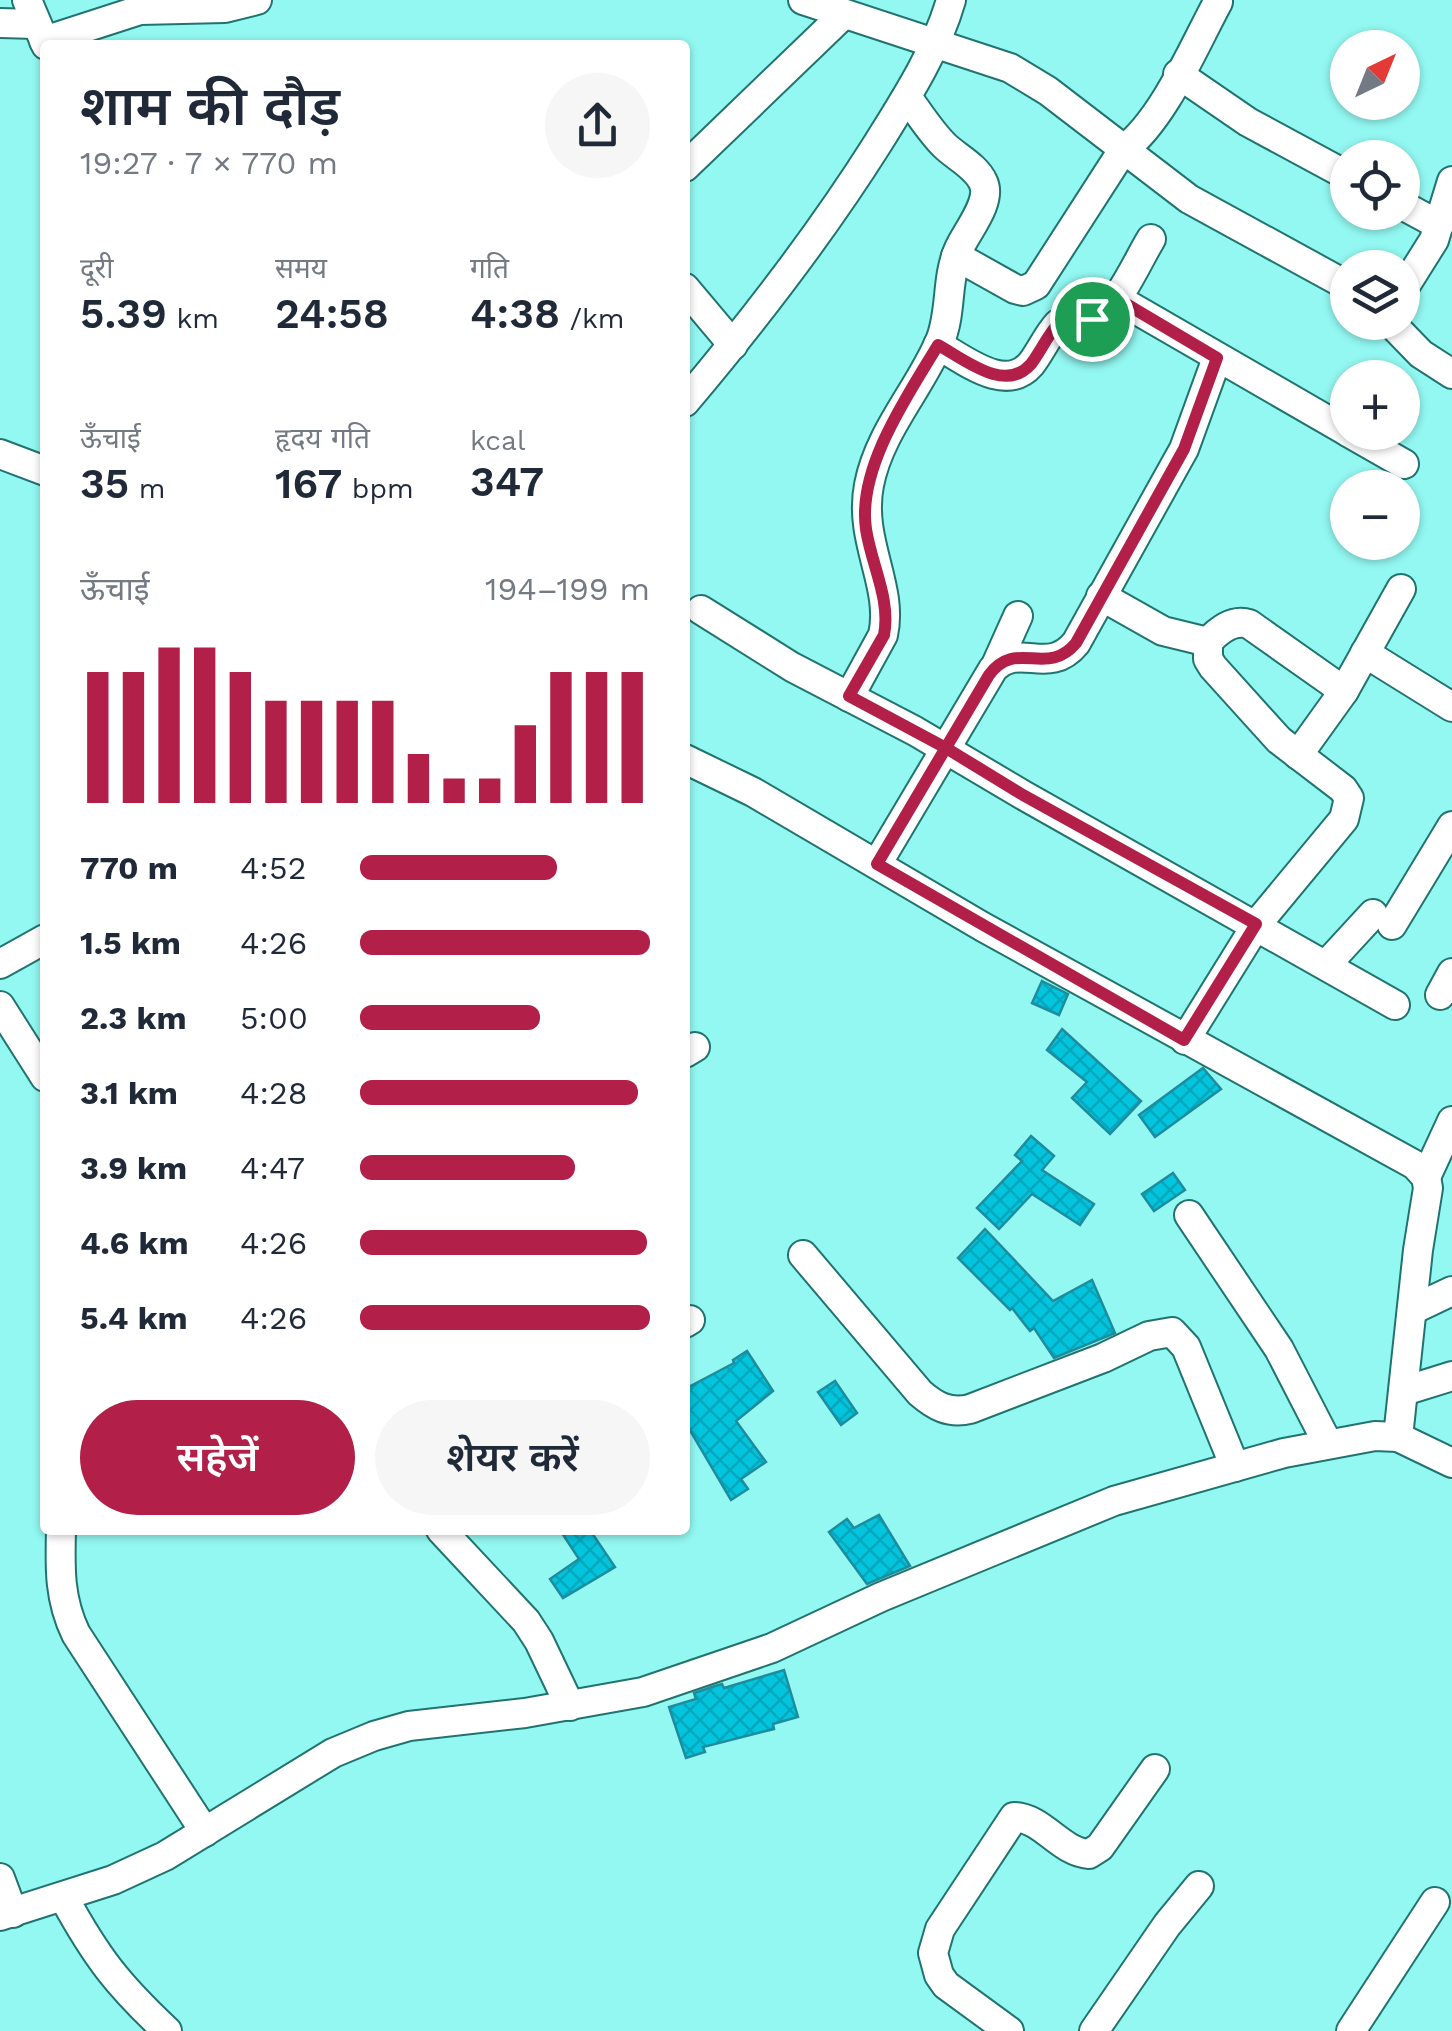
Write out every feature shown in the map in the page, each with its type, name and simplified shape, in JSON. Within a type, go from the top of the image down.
[{"type":"street","points":[[0,24],[38,28],[140,10],[224,8],[256,0]]},
{"type":"street","points":[[802,0],[997,62],[1024,75],[1190,199],[1330,276]]},
{"type":"street","points":[[690,396],[812,244],[907,97],[936,42],[951,0]]},
{"type":"street","points":[[956,256],[1015,289],[1030,290],[1040,281],[1123,150],[1142,134],[1218,2]]},
{"type":"street","points":[[690,162],[844,14]]},
{"type":"street","points":[[1178,74],[1248,122],[1330,166]]},
{"type":"street","points":[[849,696],[884,635],[886,624],[866,527],[869,484],[885,441],[938,345],[949,308],[956,256],[983,202],[984,182],[942,144],[907,97]]},
{"type":"street","points":[[1420,266],[1439,225],[1452,182]]},
{"type":"street","points":[[1420,215],[1439,225]]},
{"type":"street","points":[[938,345],[994,375],[1012,376],[1032,362],[1058,324],[1098,318],[1116,298],[1151,239]]},
{"type":"street","points":[[690,294],[733,346]]},
{"type":"street","points":[[1116,298],[1330,422]]},
{"type":"street","points":[[1408,340],[1452,374]]},
{"type":"street","points":[[996,665],[1010,657],[1048,660],[1068,652],[1184,449],[1217,358]]},
{"type":"street","points":[[1380,450],[1404,464]]},
{"type":"street","points":[[1298,755],[1344,691],[1401,588]]},
{"type":"street","points":[[1101,596],[1163,631],[1208,642]]},
{"type":"street","points":[[701,610],[792,667],[946,748],[1394,1005]]},
{"type":"street","points":[[877,864],[996,665],[1018,616]]},
{"type":"street","points":[[1184,1040],[1256,924],[1344,819],[1348,808],[1347,793],[1254,714],[1213,668],[1208,659],[1208,642],[1225,627],[1249,624],[1344,691]]},
{"type":"street","points":[[1365,653],[1452,707]]},
{"type":"street","points":[[690,761],[753,792],[1184,1040],[1415,1165],[1426,1176]]},
{"type":"street","points":[[1326,965],[1383,919],[1452,826]]},
{"type":"street","points":[[0,964],[40,941]]},
{"type":"street","points":[[0,1006],[37,1047]]},
{"type":"street","points":[[1398,1437],[1428,1188],[1426,1176],[1452,1121]]},
{"type":"street","points":[[1189,1215],[1279,1349],[1328,1444]]},
{"type":"street","points":[[803,1255],[920,1393],[951,1411],[970,1408],[1103,1358],[1157,1333],[1172,1332],[1186,1346],[1236,1467]]},
{"type":"street","points":[[1414,1310],[1452,1291]]},
{"type":"street","points":[[1404,1390],[1452,1376]]},
{"type":"street","points":[[0,1878],[6,1915],[64,1898],[166,1856],[333,1753],[374,1736],[410,1726],[525,1713],[643,1692],[772,1648],[1114,1501],[1328,1444],[1375,1436],[1398,1437],[1452,1463]]},
{"type":"street","points":[[61,1535],[62,1597],[70,1622],[205,1832]]},
{"type":"street","points":[[446,1535],[526,1621],[540,1641],[570,1706]]},
{"type":"street","points":[[1009,2031],[956,1994],[939,1975],[933,1953],[940,1928],[1014,1816],[1025,1818],[1077,1853],[1089,1854],[1100,1847],[1155,1769]]},
{"type":"street","points":[[1094,2031],[1167,1925],[1199,1886]]},
{"type":"street","points":[[64,1898],[112,1978],[167,2031]]},
{"type":"street","points":[[1351,2031],[1435,1902]]},
{"type":"building","points":[[1042,981],[1068,994],[1059,1015],[1032,1003]]},
{"type":"building","points":[[1062,1029],[1141,1101],[1110,1134],[1072,1098],[1087,1082],[1047,1050]]},
{"type":"building","points":[[1203,1068],[1221,1089],[1155,1137],[1139,1115]]},
{"type":"building","points":[[1031,1136],[1054,1156],[1042,1170],[1094,1204],[1080,1225],[1032,1194],[999,1229],[977,1208],[1022,1161],[1015,1155]]},
{"type":"building","points":[[1173,1173],[1185,1190],[1154,1211],[1142,1194]]},
{"type":"building","points":[[985,1229],[1053,1301],[1092,1280],[1115,1333],[1054,1358],[1034,1328],[1030,1331],[1012,1308],[958,1258]]},
{"type":"building","points":[[747,1351],[773,1391],[736,1421],[766,1462],[741,1479],[748,1489],[731,1500],[690,1430],[690,1386],[734,1363]]},
{"type":"building","points":[[835,1381],[857,1413],[841,1425],[818,1392]]},
{"type":"building","points":[[879,1515],[910,1566],[867,1584],[829,1532],[847,1519],[854,1528]]},
{"type":"building","points":[[563,1535],[593,1535],[615,1567],[563,1598],[550,1579],[579,1559]]},
{"type":"building","points":[[784,1670],[798,1717],[773,1724],[774,1729],[703,1747],[705,1752],[686,1758],[669,1707],[696,1699],[694,1693],[715,1686],[722,1684],[724,1688]]},
{"type":"route","points":[[1092,319],[1058,324],[1032,362],[1012,376],[994,375],[938,345],[874,464],[866,527],[886,624],[884,635],[849,696],[946,748],[1173,880],[1256,924],[1184,1040],[877,864],[946,748],[989,675],[993,669],[1010,657],[1054,659],[1076,643],[1184,449],[1217,358],[1116,298],[1098,318],[1092,319]]}]
